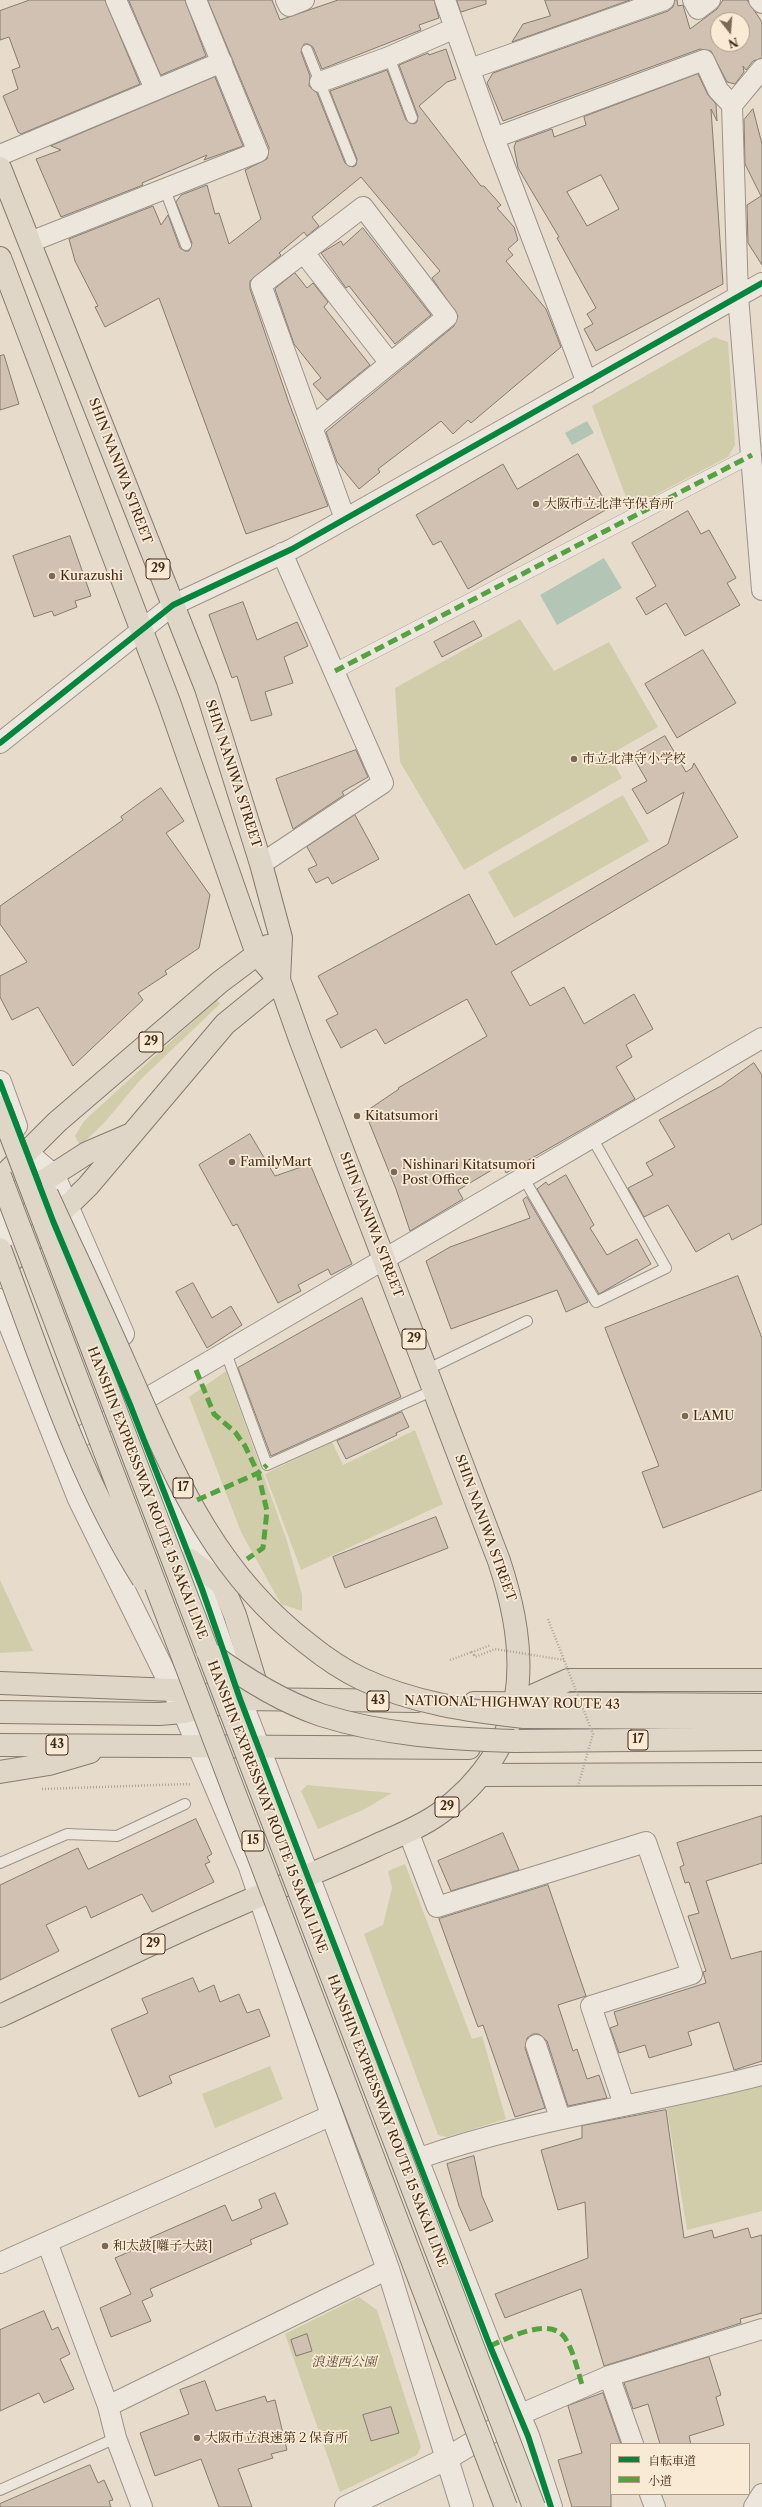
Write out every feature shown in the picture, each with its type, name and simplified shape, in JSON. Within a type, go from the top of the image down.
[{"type":"main road","name":"SHIN NANIWA STREET","points":[[0,168],[5,196],[30,242],[206,688],[262,864],[281,938],[280,980],[302,1046],[498,1561],[513,1608],[519,1642],[515,1704],[507,1732],[500,1749],[480,1775],[440,1813],[408,1831],[260,1896],[0,2016]]},
{"type":"main road","name":"SHIN NANIWA STREET","points":[[0,258],[169,702],[257,954],[280,980]]},
{"type":"main road","name":"29","points":[[5,1191],[26,1152],[63,1117],[220,982],[281,938]]},
{"type":"main road","points":[[0,1272],[88,1186],[225,1024],[280,980]]},
{"type":"main road","name":"17","points":[[0,1094],[170,1462],[196,1515],[226,1562],[251,1592],[284,1626],[322,1655],[361,1679],[402,1695],[436,1704],[524,1717],[762,1718]]},
{"type":"main road","name":"HANSHIN EXPRESSWAY ROUTE 15 SAKAI LINE","points":[[0,1107],[534,2507]]},
{"type":"main road","points":[[5,1191],[46,1180],[87,1153],[134,1133]]},
{"type":"main road","name":"HANSHIN EXPRESSWAY ROUTE 15 SAKAI LINE","points":[[0,1176],[506,2507]]},
{"type":"main road","name":"17","points":[[0,1250],[79,1454],[124,1549],[147,1585],[175,1620],[207,1651],[242,1677],[320,1715],[409,1735],[521,1741],[762,1739]]},
{"type":"main road","points":[[0,1683],[174,1690],[251,1699],[235,1615],[222,1584],[190,1560]]},
{"type":"main road","points":[[515,1704],[568,1680],[762,1680]]},
{"type":"main road","name":"NATIONAL HIGHWAY ROUTE 43","points":[[0,1712],[184,1712],[251,1699],[515,1704],[762,1705]]},
{"type":"main road","name":"43","points":[[0,1745],[199,1745],[500,1749],[762,1749]]},
{"type":"main road","points":[[0,1772],[49,1764],[114,1746]]},
{"type":"main road","points":[[480,1775],[762,1774]]},
{"type":"street","points":[[116,0],[156,89]]},
{"type":"street","points":[[30,242],[258,152],[196,0]]},
{"type":"street","points":[[286,0],[289,6],[304,0]]},
{"type":"street","points":[[445,0],[494,138],[587,383]]},
{"type":"street","points":[[470,69],[664,0]]},
{"type":"street","points":[[693,0],[698,9],[710,0]]},
{"type":"street","points":[[759,0],[762,3]]},
{"type":"street","points":[[320,82],[389,58],[455,28]]},
{"type":"street","points":[[494,138],[704,60],[718,90],[732,105],[738,296],[762,581]]},
{"type":"street","points":[[0,155],[222,62]]},
{"type":"street","points":[[732,105],[762,69]]},
{"type":"street","points":[[312,427],[447,317],[363,207],[262,285],[344,519]]},
{"type":"street","points":[[304,253],[390,363]]},
{"type":"street","points":[[0,744],[173,605],[282,553],[587,383],[762,283]]},
{"type":"street","points":[[335,671],[752,455]]},
{"type":"street","points":[[262,864],[383,783],[282,553]]},
{"type":"street","points":[[58,1450],[384,1260],[591,1136],[762,1038]]},
{"type":"street","points":[[0,1082],[26,1152],[46,1180],[60,1214],[131,1407],[190,1560],[251,1699],[258,1746],[417,2159],[528,2436],[551,2507]]},
{"type":"street","points":[[0,1250],[5,1191]]},
{"type":"street","points":[[60,1214],[150,1396],[204,1544],[222,1584]]},
{"type":"street","points":[[0,1300],[58,1450],[95,1534],[174,1690],[199,1745],[260,1896],[332,2115],[388,2269],[462,2507]]},
{"type":"street","points":[[408,1831],[437,1907],[646,1842],[692,1974],[591,2006],[624,2105]]},
{"type":"street","points":[[536,2045],[560,2118]]},
{"type":"street","points":[[417,2159],[560,2118],[665,2098],[762,2075]]},
{"type":"street","points":[[0,2263],[332,2115]]},
{"type":"street","points":[[48,2242],[108,2406],[116,2438],[142,2507]]},
{"type":"street","points":[[108,2406],[388,2269]]},
{"type":"street","points":[[346,2507],[446,2459],[519,2415],[609,2376],[762,2329]]},
{"type":"street","points":[[609,2376],[633,2443]]},
{"type":"street","points":[[754,2507],[762,2494]]},
{"type":"street","points":[[650,2495],[655,2507]]},
{"type":"lane","points":[[307,50],[351,161]]},
{"type":"lane","points":[[389,58],[412,118]]},
{"type":"lane","points":[[165,190],[186,245]]},
{"type":"lane","points":[[523,1177],[596,1302],[666,1268],[591,1136]]},
{"type":"lane","points":[[426,1370],[527,1321]]},
{"type":"lane","points":[[226,1352],[267,1465],[434,1390]]},
{"type":"lane","points":[[0,1863],[67,1834],[117,1836],[185,1804]]},
{"type":"lane","points":[[0,2490],[116,2438]]},
{"type":"path","points":[[548,1619],[593,1734],[578,1786]]},
{"type":"path","points":[[450,1660],[491,1645]]},
{"type":"path","points":[[472,1652],[475,1657],[496,1650],[564,1660]]},
{"type":"path","points":[[39,1789],[188,1784],[194,1787]]},
{"type":"green space","points":[[714,337],[728,342],[735,445],[728,457],[630,508],[592,406]]},
{"type":"green space","points":[[520,619],[554,671],[609,642],[658,727],[609,755],[622,778],[464,870],[400,762],[395,688]]},
{"type":"green space","points":[[623,795],[649,841],[514,918],[488,872]]},
{"type":"green space","points":[[217,999],[220,1004],[140,1080],[104,1123],[80,1146],[75,1136],[84,1121]]},
{"type":"green space","points":[[226,1371],[287,1541],[302,1595],[302,1611],[281,1604],[241,1532],[189,1397]]},
{"type":"green space","points":[[415,1430],[443,1504],[301,1570],[265,1474],[332,1442],[343,1465]]},
{"type":"green space","points":[[0,1580],[33,1651],[0,1653]]},
{"type":"green space","points":[[307,1785],[392,1793],[363,1810],[318,1829],[301,1791]]},
{"type":"green space","points":[[405,1864],[472,2039],[482,2036],[506,2119],[447,2137],[438,2135],[364,1934],[383,1925],[392,1888],[388,1871]]},
{"type":"green space","points":[[270,2066],[283,2099],[215,2128],[202,2094]]},
{"type":"green space","points":[[762,2083],[762,2211],[687,2230],[666,2104]]},
{"type":"green space","name":"浪速西公園","points":[[359,2297],[377,2310],[421,2447],[417,2455],[340,2492],[285,2334]]},
{"type":"shaded area","points":[[587,421],[594,433],[572,445],[565,433]]},
{"type":"shaded area","points":[[604,558],[622,588],[557,625],[540,595]]},
{"type":"building","points":[[30,0],[105,0],[140,84],[21,134],[18,132],[3,96],[18,89],[12,70],[20,67],[9,37],[0,40],[0,11]]},
{"type":"building","points":[[129,0],[185,0],[206,56],[161,75]]},
{"type":"building","points":[[208,0],[272,0],[280,20],[338,0],[434,0],[439,18],[419,25],[421,30],[322,69],[313,47],[308,44],[304,44],[301,52],[310,76],[309,86],[317,93],[345,163],[353,167],[356,165],[357,159],[330,91],[387,70],[406,120],[414,124],[417,122],[418,116],[399,65],[428,53],[429,55],[446,49],[456,79],[447,82],[419,106],[481,186],[484,186],[501,205],[497,208],[514,227],[518,240],[508,249],[513,255],[506,261],[546,309],[561,347],[471,423],[468,420],[453,434],[441,421],[378,469],[380,472],[359,489],[337,462],[326,432],[454,326],[458,316],[432,278],[440,271],[361,177],[312,217],[319,226],[307,236],[304,232],[279,253],[281,255],[250,281],[250,289],[289,403],[328,506],[246,534],[159,298],[105,327],[95,307],[98,306],[75,261],[69,239],[153,206],[161,225],[168,215],[180,248],[185,251],[189,251],[192,243],[176,202],[181,195],[207,185],[215,214],[219,213],[229,244],[261,219],[245,170],[267,159],[269,148]]},
{"type":"building","points":[[457,0],[486,0],[486,4],[461,12]]},
{"type":"building","points":[[545,0],[630,0],[512,42],[523,24],[550,16]]},
{"type":"building","points":[[675,0],[677,0],[678,6],[683,5],[690,29],[710,14],[710,51],[700,49],[503,121],[487,83],[493,73],[668,11],[673,7]]},
{"type":"building","points":[[723,0],[747,0],[762,22],[762,58],[753,61],[746,70],[743,66],[744,72],[735,84],[727,82],[712,52],[750,52],[750,12],[713,12]]},
{"type":"building","points":[[698,74],[708,95],[716,104],[717,121],[711,109],[723,284],[596,351],[584,329],[593,324],[587,314],[596,308],[557,238],[559,237],[518,168],[514,147],[516,142],[552,129],[554,137],[586,125],[584,117]],"holes":[[[601,175],[619,209],[587,226],[567,192]]]},
{"type":"building","points":[[215,77],[243,146],[204,160],[207,155],[142,183],[143,185],[61,217],[36,159],[61,150],[51,146]]},
{"type":"building","points":[[753,109],[762,144],[762,265],[748,243],[747,205],[761,196],[745,164],[744,120]]},
{"type":"building","points":[[363,228],[431,315],[395,344],[349,286],[346,288],[321,253],[341,241],[343,245]]},
{"type":"building","points":[[295,273],[307,288],[313,283],[328,302],[324,307],[370,365],[327,400],[313,384],[321,378],[294,344],[275,289]]},
{"type":"building","points":[[4,355],[19,404],[0,410],[0,356]]},
{"type":"building","points":[[578,454],[609,508],[468,589],[441,541],[433,545],[416,515],[503,464],[517,489]]},
{"type":"building","points":[[688,511],[701,534],[709,530],[736,578],[727,583],[740,605],[685,636],[666,603],[646,615],[636,598],[656,586],[632,543]]},
{"type":"building","name":"Kurazushi","points":[[70,536],[91,596],[75,601],[77,607],[54,616],[52,611],[34,617],[13,556]]},
{"type":"building","points":[[243,602],[257,640],[297,622],[308,646],[284,657],[293,683],[265,692],[272,715],[251,721],[237,676],[232,678],[209,615]]},
{"type":"building","points":[[474,621],[482,636],[442,657],[434,642]]},
{"type":"building","points":[[703,650],[736,703],[677,738],[645,684]]},
{"type":"building","points":[[665,736],[686,772],[692,768],[694,763],[738,837],[511,972],[530,1006],[564,987],[584,1024],[634,994],[653,1029],[626,1045],[632,1057],[616,1067],[635,1099],[506,1173],[502,1164],[458,1190],[463,1199],[410,1231],[396,1189],[365,1112],[399,1089],[398,1088],[487,1036],[467,999],[385,1044],[376,1029],[341,1048],[326,1020],[338,1014],[318,976],[469,894],[496,945],[668,844],[684,792],[647,814],[632,789],[647,781],[632,755]]},
{"type":"building","points":[[356,750],[368,777],[342,792],[344,795],[293,829],[276,779]]},
{"type":"building","points":[[161,788],[184,821],[166,833],[210,895],[199,948],[165,971],[167,974],[138,993],[143,1000],[73,1066],[38,1007],[12,1020],[0,997],[0,976],[27,962],[0,924],[0,906],[123,820],[121,817]]},
{"type":"building","points":[[355,815],[379,859],[332,884],[328,877],[316,883],[308,869],[317,865],[307,847]]},
{"type":"building","points":[[754,1063],[762,1075],[762,1224],[732,1240],[729,1233],[696,1252],[668,1205],[644,1217],[628,1188],[653,1175],[646,1163],[675,1147],[659,1120],[721,1086]]},
{"type":"building","points":[[250,1134],[275,1176],[310,1164],[352,1264],[331,1275],[328,1269],[298,1285],[301,1291],[278,1303],[237,1224],[233,1226],[199,1165]]},
{"type":"building","points":[[566,1175],[594,1225],[590,1228],[607,1255],[637,1239],[651,1264],[599,1294],[537,1189],[546,1182],[548,1185]]},
{"type":"building","points":[[527,1197],[588,1302],[566,1312],[557,1290],[451,1329],[426,1261],[450,1247],[530,1218],[523,1200]]},
{"type":"building","points":[[738,1276],[762,1338],[762,1490],[663,1528],[642,1472],[659,1466],[605,1328]]},
{"type":"building","points":[[193,1283],[212,1318],[231,1306],[242,1325],[207,1348],[176,1292]]},
{"type":"building","points":[[362,1298],[401,1397],[271,1456],[238,1368]]},
{"type":"building","points":[[402,1412],[409,1427],[396,1433],[397,1435],[346,1459],[337,1441]]},
{"type":"building","points":[[436,1517],[448,1548],[345,1588],[333,1557]]},
{"type":"building","points":[[762,1816],[762,1863],[706,1881],[731,1959],[762,1951],[762,2061],[734,2070],[719,2022],[688,2032],[692,2045],[649,2058],[645,2045],[619,2053],[610,2028],[618,2025],[614,2012],[706,1983],[703,1972],[706,1971],[688,1916],[699,1913],[689,1882],[685,1883],[680,1867],[684,1865],[677,1843]]},
{"type":"building","points":[[196,1819],[212,1854],[207,1857],[210,1862],[205,1864],[214,1882],[152,1912],[142,1894],[91,1918],[86,1906],[46,1925],[59,1951],[0,1980],[0,1885],[78,1848],[88,1869]]},
{"type":"building","points":[[503,1833],[519,1870],[451,1891],[438,1861]]},
{"type":"building","points":[[548,1885],[586,1996],[558,2005],[573,2051],[577,2049],[587,2079],[599,2075],[607,2098],[568,2106],[547,2041],[539,2034],[533,2034],[527,2038],[525,2048],[545,2108],[515,2117],[483,2025],[478,2027],[439,1919]]},
{"type":"building","points":[[193,1978],[199,1992],[214,1985],[220,2002],[239,1994],[247,2013],[259,2009],[270,2036],[169,2076],[172,2083],[139,2097],[111,2029],[148,2013],[142,1999]]},
{"type":"building","points":[[666,2110],[684,2238],[712,2230],[714,2238],[748,2228],[751,2238],[762,2235],[762,2313],[740,2319],[741,2323],[604,2366],[581,2289],[505,2318],[495,2294],[588,2258],[585,2202],[558,2210],[541,2150],[582,2138],[582,2126]]},
{"type":"building","points":[[474,2156],[482,2196],[493,2221],[470,2231],[459,2206],[447,2164]]},
{"type":"building","points":[[275,2193],[288,2224],[250,2240],[252,2244],[150,2289],[153,2296],[142,2301],[151,2321],[111,2337],[100,2308],[131,2294],[115,2258],[131,2251],[129,2247],[225,2205],[232,2221],[262,2208],[259,2200]]},
{"type":"building","points":[[44,2311],[52,2330],[58,2327],[70,2354],[60,2359],[74,2389],[44,2403],[39,2393],[0,2411],[0,2330]]},
{"type":"building","points":[[307,2334],[312,2351],[296,2356],[291,2340]]},
{"type":"building","points":[[709,2357],[721,2395],[716,2397],[724,2425],[689,2436],[691,2443],[660,2443],[648,2404],[633,2409],[624,2383]]},
{"type":"building","points":[[205,2381],[216,2411],[265,2396],[267,2402],[275,2400],[287,2450],[271,2454],[273,2458],[238,2469],[252,2507],[219,2507],[201,2459],[155,2476],[140,2433],[189,2414],[180,2390]]},
{"type":"building","points":[[603,2393],[621,2443],[610,2443],[611,2507],[572,2507],[558,2460],[582,2453],[568,2406]]},
{"type":"building","points":[[391,2407],[399,2433],[371,2441],[363,2415]]},
{"type":"building","points":[[90,2465],[98,2483],[104,2480],[113,2500],[109,2501],[111,2507],[0,2507],[0,2504]]},
{"type":"marked path","points":[[335,671],[752,455]]},
{"type":"marked path","points":[[196,1370],[214,1414],[235,1432],[245,1446],[258,1473],[267,1511],[263,1548],[247,1559]]},
{"type":"marked path","points":[[197,1500],[258,1473],[267,1465]]},
{"type":"marked path","points":[[490,2346],[507,2338],[529,2331],[549,2329],[558,2332],[565,2338],[571,2349],[583,2388]]},
{"type":"cycle path","points":[[0,743],[173,605],[292,549],[762,283]]},
{"type":"cycle path","points":[[0,1082],[53,1221],[131,1407],[202,1589],[240,1699],[308,1877],[490,2346],[528,2436],[551,2507]]},
{"type":"place","name":"大阪市立北津守保育所","points":[[536,504]]},
{"type":"place","name":"Kurazushi","points":[[52,576]]},
{"type":"place","name":"市立北津守小学校","points":[[574,759]]},
{"type":"place","name":"Kitatsumori","points":[[357,1116]]},
{"type":"place","name":"FamilyMart","points":[[232,1162]]},
{"type":"place","name":"Nishinari Kitatsumori Post Office","points":[[394,1172]]},
{"type":"place","name":"LAMU","points":[[685,1416]]},
{"type":"place","name":"和太鼓[囃子大鼓]","points":[[105,2246]]},
{"type":"place","name":"大阪市立浪速第２保育所","points":[[197,2438]]}]
